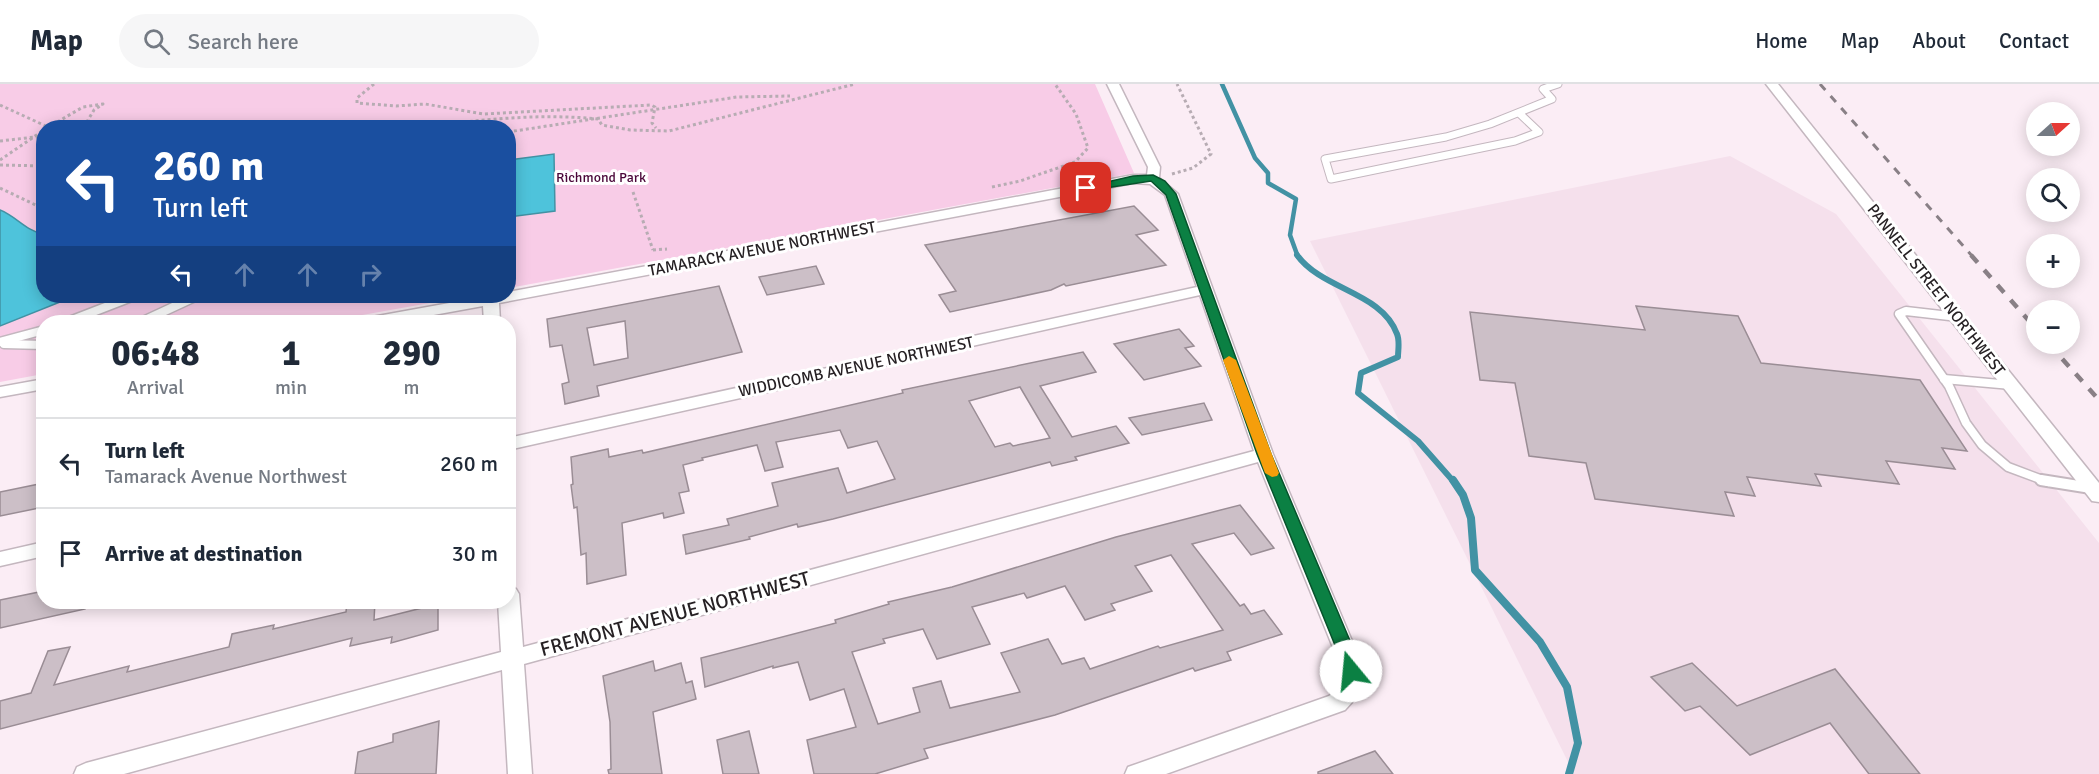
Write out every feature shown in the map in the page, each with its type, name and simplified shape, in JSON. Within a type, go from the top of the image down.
[{"type":"street","points":[[1113,84],[1154,167],[1153,178],[1162,183],[1171,194],[1203,290],[1264,454],[1347,655],[1351,690],[1337,703],[1137,774]]},
{"type":"street","name":"PANNELL STREET NORTHWEST","points":[[1772,84],[2096,492]]},
{"type":"street","name":"TAMARACK AVENUE NORTHWEST","points":[[516,295],[1133,179],[1153,178]]},
{"type":"street","name":"WIDDICOMB AVENUE NORTHWEST","points":[[516,442],[1203,290]]},
{"type":"street","name":"TAMARACK AVENUE NORTHWEST","points":[[410,315],[474,303]]},
{"type":"street","points":[[0,392],[36,385]]},
{"type":"street","name":"FREMONT AVENUE NORTHWEST","points":[[86,774],[1264,454]]},
{"type":"street","points":[[0,559],[36,551]]},
{"type":"street","points":[[509,609],[520,774]]},
{"type":"lane","points":[[1519,113],[1539,132],[1515,141],[1331,179],[1325,159],[1446,137],[1519,113],[1552,99],[1543,88],[1558,84]]},
{"type":"lane","points":[[85,315],[116,303]]},
{"type":"lane","points":[[156,315],[182,303]]},
{"type":"lane","points":[[1958,317],[1906,311],[1899,314],[1944,379],[1968,426],[1998,462],[2014,473],[2096,492]]},
{"type":"lane","points":[[0,343],[36,332]]},
{"type":"lane","points":[[0,343],[36,345]]},
{"type":"lane","points":[[1944,379],[2012,386]]},
{"type":"path","points":[[374,84],[357,98],[357,103],[396,106],[424,104],[484,114],[651,105],[655,107],[652,123],[657,129]]},
{"type":"path","points":[[483,120],[565,115],[598,120],[602,124],[630,130],[669,131],[799,96],[855,84]]},
{"type":"path","points":[[986,189],[1020,181],[1075,162],[1088,148],[1086,134],[1063,92],[1055,84]]},
{"type":"path","points":[[1153,178],[1193,168],[1211,154],[1177,84]]},
{"type":"path","points":[[516,131],[737,97],[799,96]]},
{"type":"path","points":[[0,110],[0,104],[36,121]]},
{"type":"path","points":[[60,120],[83,106],[103,104],[94,110],[88,120]]},
{"type":"path","points":[[0,141],[35,136]]},
{"type":"path","points":[[0,160],[35,136]]},
{"type":"path","points":[[0,165],[36,166]]},
{"type":"path","points":[[0,188],[36,205]]},
{"type":"path","points":[[633,192],[653,250],[663,256],[664,267]]},
{"type":"path","points":[[653,250],[675,248]]},
{"type":"shaded area","points":[[1730,156],[1836,214],[2099,543],[2099,774],[1574,774],[1310,241]]},
{"type":"green space","name":"Richmond Park","points":[[0,84],[1095,84],[1134,173],[516,287],[516,120],[36,120],[36,303],[430,303],[362,315],[36,315],[36,375],[0,382]]},
{"type":"water","points":[[554,154],[555,211],[516,216],[516,159]]},
{"type":"water","points":[[0,210],[36,232],[36,303],[58,303],[0,326]]},
{"type":"building","points":[[1134,206],[1158,230],[1136,235],[1166,265],[1066,286],[1064,284],[1051,290],[950,312],[939,295],[956,291],[925,245]]},
{"type":"building","points":[[816,266],[824,284],[767,295],[759,277]]},
{"type":"building","points":[[719,286],[742,352],[597,386],[599,396],[565,404],[562,384],[569,382],[562,345],[550,347],[547,319]],"holes":[[[625,321],[628,358],[594,365],[587,328]]]},
{"type":"building","points":[[1636,306],[1738,316],[1761,363],[1920,380],[1967,451],[1942,448],[1955,469],[1886,461],[1899,484],[1815,474],[1821,486],[1747,477],[1755,496],[1725,492],[1734,516],[1595,499],[1586,463],[1529,456],[1515,383],[1480,380],[1470,312],[1645,330]]},
{"type":"building","points":[[1179,329],[1194,346],[1185,348],[1201,366],[1144,380],[1114,344]]},
{"type":"building","points":[[1083,352],[1096,372],[1040,386],[1072,437],[1116,426],[1129,443],[1075,457],[1077,460],[1052,466],[1050,462],[833,519],[798,527],[797,524],[749,537],[750,539],[686,554],[683,535],[729,525],[727,519],[778,506],[772,483],[838,468],[847,493],[895,479],[877,441],[848,448],[840,430],[776,442],[783,467],[765,471],[757,445],[702,458],[703,460],[683,465],[689,491],[679,493],[684,513],[664,518],[663,513],[622,523],[626,575],[587,584],[586,553],[581,555],[577,507],[574,508],[571,485],[573,484],[571,457],[608,449],[609,457],[642,450],[643,453],[903,393],[902,390]],"holes":[[[1020,387],[1050,438],[1013,446],[1010,443],[995,447],[969,401]]]},
{"type":"building","points":[[1204,403],[1212,420],[1142,435],[1129,418]]},
{"type":"building","points":[[36,485],[36,509],[0,516],[0,492]]},
{"type":"building","points":[[1240,505],[1274,548],[1251,555],[1234,533],[1192,544],[1240,606],[1244,604],[1251,614],[1264,610],[1282,634],[1227,652],[1231,660],[1195,671],[1193,668],[1055,715],[924,749],[928,758],[875,774],[814,774],[807,740],[856,727],[844,689],[810,700],[798,662],[773,668],[773,666],[705,687],[701,658],[836,623],[835,620],[889,604],[888,602],[952,587],[1116,537]],"holes":[[[1171,555],[1223,630],[1160,648],[1158,646],[1090,669],[1084,658],[1062,664],[1048,639],[1001,653],[1020,692],[950,708],[941,681],[913,688],[920,712],[878,724],[852,652],[885,643],[883,639],[923,629],[937,659],[990,644],[972,607],[1024,593],[1027,598],[1065,586],[1085,620],[1115,610],[1111,604],[1152,591],[1135,566]]]},
{"type":"building","points":[[36,593],[36,609],[85,609],[0,628],[0,600]]},
{"type":"building","points":[[346,609],[375,609],[374,620],[418,609],[438,609],[438,630],[391,643],[392,637],[350,646],[352,638],[0,729],[0,701],[31,693],[48,651],[70,647],[54,685],[129,666],[127,672],[229,647],[232,634],[274,625],[273,629],[346,612]]},
{"type":"building","points":[[653,661],[655,671],[681,663],[686,683],[692,681],[696,699],[653,712],[662,774],[609,774],[608,770],[611,769],[610,722],[603,676]]},
{"type":"building","points":[[1692,663],[1737,706],[1835,669],[1920,774],[1869,774],[1830,723],[1750,755],[1700,706],[1685,711],[1651,677]]},
{"type":"building","points":[[439,721],[436,774],[355,774],[358,752],[393,742],[393,734]]},
{"type":"building","points":[[749,731],[759,774],[723,774],[717,740]]},
{"type":"building","points":[[1375,751],[1393,774],[1318,774],[1318,772]]},
{"type":"waterway","points":[[1222,84],[1255,158],[1268,173],[1268,183],[1296,199],[1290,235],[1297,255]]},
{"type":"waterway","points":[[1297,255],[1308,267],[1379,309],[1389,320],[1398,337],[1398,357],[1361,373],[1358,393],[1418,441],[1454,482]]},
{"type":"waterway","points":[[1453,480],[1463,495],[1471,518],[1475,570],[1540,642],[1567,687],[1578,743],[1569,774]]},
{"type":"railway","points":[[1820,84],[1973,257]]},
{"type":"railway","points":[[1971,255],[2026,318]]},
{"type":"railway","points":[[2058,354],[2099,400]]},
{"type":"slow traffic","points":[[1229,360],[1272,473]]},
{"type":"route","points":[[1086,188],[1133,179],[1153,178],[1162,183],[1171,194],[1203,290],[1264,454],[1347,655],[1351,671]]}]
